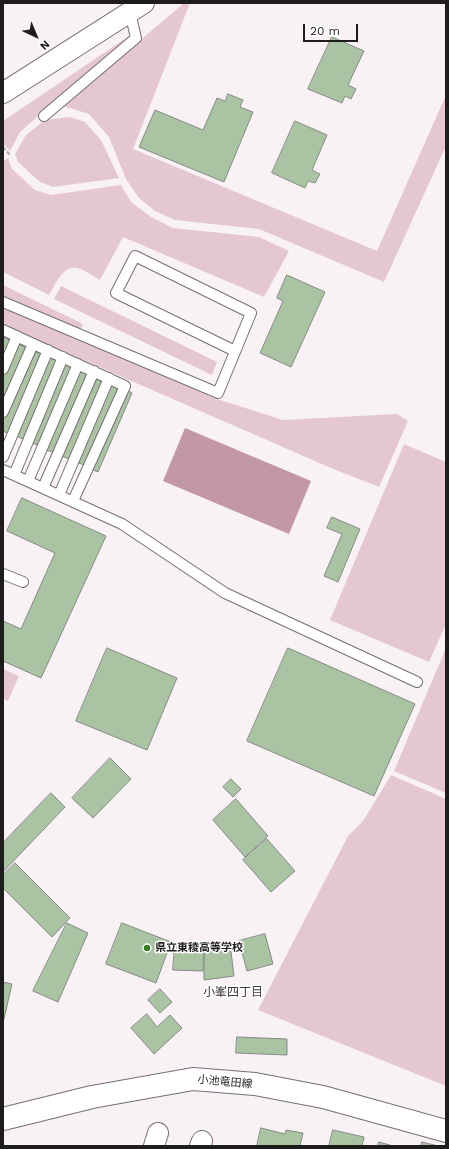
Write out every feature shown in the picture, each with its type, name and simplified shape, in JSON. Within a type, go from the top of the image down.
[{"type":"main road","name":"小池竜田線","points":[[3,1119],[92,1097],[193,1079],[255,1084],[323,1097],[446,1131]]},
{"type":"street","points":[[3,93],[137,8]]},
{"type":"lane","points":[[44,116],[136,38],[137,8]]},
{"type":"lane","points":[[3,302],[218,393],[251,313],[135,256],[116,293],[235,351]]},
{"type":"lane","points":[[3,330],[125,386],[73,501]]},
{"type":"lane","points":[[3,369],[17,336]]},
{"type":"lane","points":[[3,412],[33,344]]},
{"type":"lane","points":[[3,457],[48,350]]},
{"type":"lane","points":[[14,475],[63,357]]},
{"type":"lane","points":[[28,481],[78,364]]},
{"type":"lane","points":[[43,488],[94,372]]},
{"type":"lane","points":[[59,495],[109,378]]},
{"type":"lane","points":[[3,470],[122,524],[225,593],[418,682]]},
{"type":"lane","points":[[3,574],[23,582]]},
{"type":"path","points":[[3,147],[10,155]]},
{"type":"shaded area","points":[[184,3],[190,3],[133,149],[377,251],[446,95],[446,146],[384,282],[259,229],[175,220],[155,211],[139,198],[126,179],[109,137],[89,114],[63,106]]},
{"type":"shaded area","points":[[132,34],[20,132],[10,151],[3,143],[3,121]]},
{"type":"shaded area","points":[[70,117],[85,122],[101,140],[119,178],[53,187],[40,182],[18,162],[15,154],[26,135],[45,120]]},
{"type":"shaded area","points":[[8,158],[12,169],[35,190],[51,195],[121,185],[131,202],[151,217],[173,228],[259,237],[289,251],[264,297],[123,237],[100,280],[82,269],[72,268],[60,277],[49,295],[3,272],[3,162]]},
{"type":"shaded area","points":[[3,285],[83,324],[80,331],[3,298]]},
{"type":"shaded area","points":[[61,286],[217,362],[212,375],[54,299]]},
{"type":"shaded area","points":[[3,306],[214,398],[283,420],[397,414],[408,421],[379,487],[331,468],[3,325]]},
{"type":"shaded area","points":[[185,428],[311,481],[289,534],[163,481]]},
{"type":"shaded area","points":[[404,444],[446,462],[446,624],[429,662],[330,620]]},
{"type":"shaded area","points":[[446,648],[446,793],[394,771]]},
{"type":"shaded area","points":[[3,669],[19,676],[8,701],[3,699]]},
{"type":"shaded area","points":[[391,775],[446,799],[446,1086],[258,1010],[348,836],[363,821]]},
{"type":"building","points":[[332,37],[364,51],[348,85],[356,89],[351,99],[345,96],[342,103],[308,89]]},
{"type":"building","points":[[228,94],[243,100],[240,107],[253,112],[224,182],[139,147],[155,110],[203,130],[217,98],[225,101]]},
{"type":"building","points":[[295,121],[327,135],[312,170],[320,174],[315,183],[308,181],[305,188],[272,173]]},
{"type":"building","points":[[287,275],[325,292],[291,367],[260,353],[283,301],[277,298]]},
{"type":"building","points":[[3,337],[12,341],[3,361]]},
{"type":"building","points":[[17,344],[28,348],[3,406],[3,375]]},
{"type":"building","points":[[32,350],[43,355],[9,434],[3,431],[3,417]]},
{"type":"building","points":[[48,357],[59,361],[25,440],[14,435]]},
{"type":"building","points":[[63,363],[74,368],[40,446],[29,442]]},
{"type":"building","points":[[78,370],[89,375],[55,453],[44,449]]},
{"type":"building","points":[[93,377],[104,381],[71,460],[60,455]]},
{"type":"building","points":[[110,383],[121,388],[87,466],[76,462]]},
{"type":"building","points":[[126,390],[132,393],[98,472],[91,469]]},
{"type":"building","points":[[22,498],[106,536],[41,678],[3,661],[3,621],[21,629],[55,553],[7,531]]},
{"type":"building","points":[[332,517],[360,529],[338,582],[324,576],[342,534],[327,528]]},
{"type":"building","points":[[107,648],[177,678],[147,750],[76,721]]},
{"type":"building","points":[[288,648],[415,704],[374,796],[247,741]]},
{"type":"building","points":[[110,758],[131,779],[93,818],[72,798]]},
{"type":"building","points":[[231,779],[241,789],[233,797],[223,787]]},
{"type":"building","points":[[51,793],[65,807],[3,872],[3,843]]},
{"type":"building","points":[[236,799],[268,836],[245,857],[213,820]]},
{"type":"building","points":[[267,839],[295,871],[271,892],[243,860]]},
{"type":"building","points":[[15,863],[70,918],[52,937],[3,888],[3,875]]},
{"type":"building","points":[[67,923],[88,933],[58,1002],[33,991]]},
{"type":"building","points":[[122,923],[171,942],[156,983],[106,964]]},
{"type":"building","points":[[265,934],[273,964],[247,971],[239,941]]},
{"type":"building","points":[[230,943],[234,976],[204,980],[204,946]]},
{"type":"building","points":[[175,944],[204,946],[203,971],[173,970]]},
{"type":"building","points":[[3,982],[12,984],[4,1019],[3,1019]]},
{"type":"building","points":[[160,989],[172,1002],[160,1013],[148,1000]]},
{"type":"building","points":[[147,1014],[157,1027],[170,1015],[182,1028],[154,1054],[131,1028]]},
{"type":"building","points":[[237,1037],[287,1039],[287,1055],[236,1053]]},
{"type":"building","points":[[261,1128],[285,1134],[286,1130],[303,1133],[300,1146],[257,1146]]},
{"type":"building","points":[[333,1130],[364,1137],[362,1146],[329,1146]]},
{"type":"building","points":[[379,1142],[393,1146],[378,1146]]},
{"type":"building","points":[[422,1142],[438,1146],[421,1146]]},
{"type":"place","name":"県立東稜高等学校","points":[[147,948]]},
{"type":"district","name":"小峯四丁目","points":[[233,992]]}]
